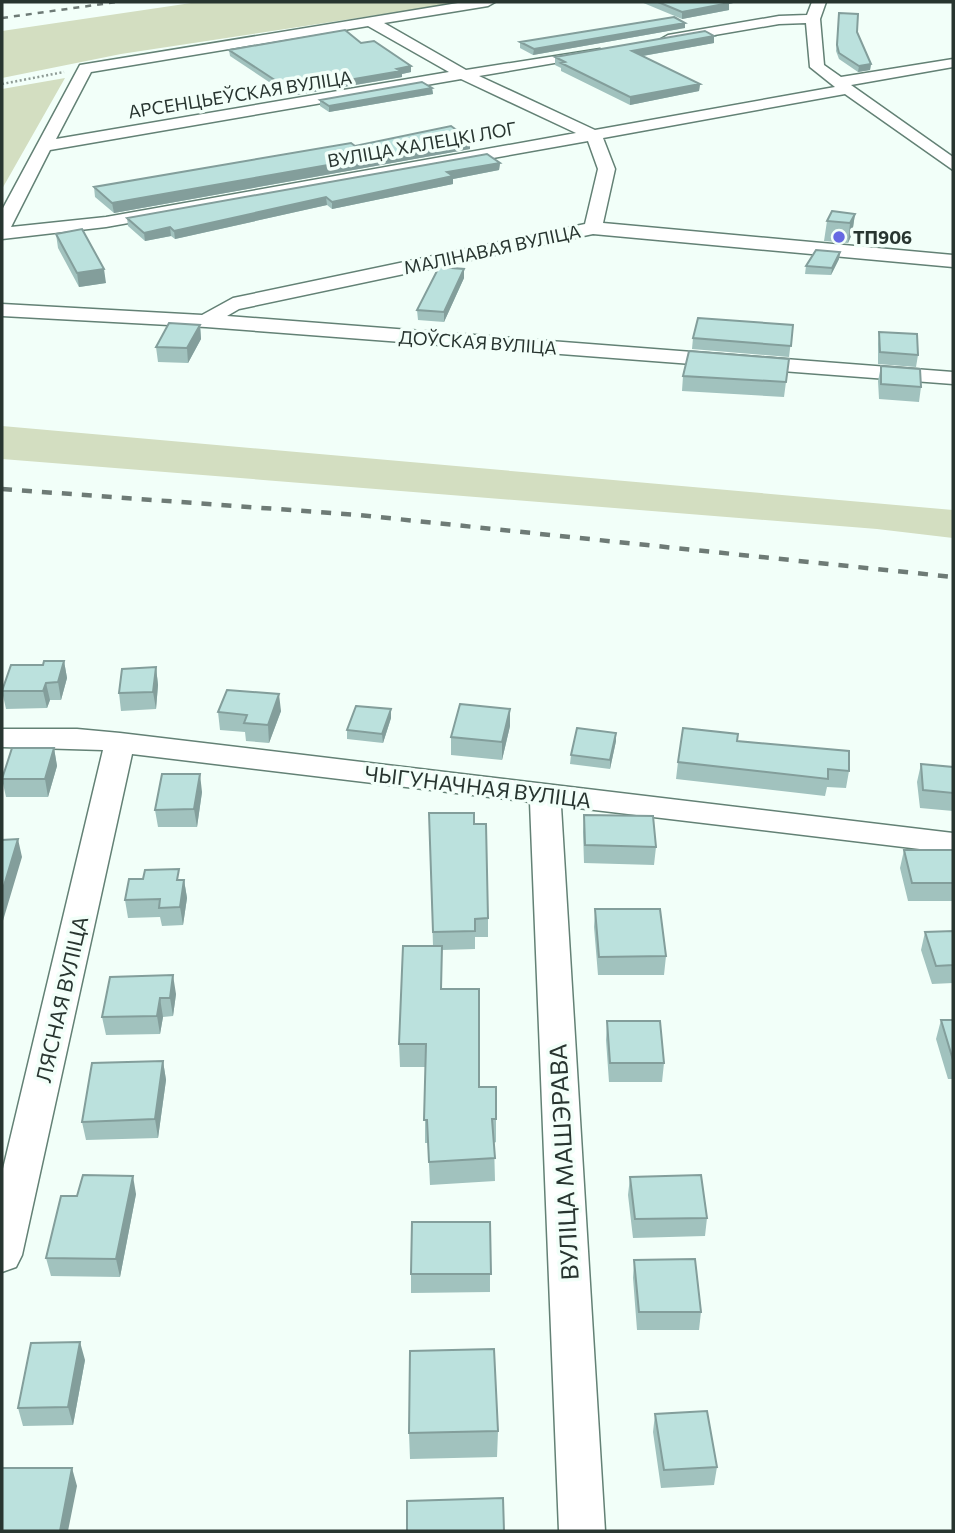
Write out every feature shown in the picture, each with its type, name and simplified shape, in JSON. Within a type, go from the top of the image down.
[{"type":"street","points":[[2,227],[47,146],[85,68],[488,2]]},
{"type":"street","points":[[819,2],[813,19],[817,67],[953,165]]},
{"type":"street","points":[[656,41],[738,26],[813,19]]},
{"type":"street","points":[[368,20],[466,76],[593,135],[605,151],[608,176],[593,228]]},
{"type":"street","name":"АРСЕНЦЬЕЎСКАЯ ВУЛІЦА","points":[[47,146],[466,76],[616,48]]},
{"type":"street","name":"ВУЛІЦА ХАЛЕЦКІ ЛОГ","points":[[2,234],[106,222],[593,135],[953,63]]},
{"type":"street","name":"МАЛІНАВАЯ ВУЛІЦА","points":[[206,321],[233,304],[593,228],[953,261]]},
{"type":"street","name":"ДОЎСКАЯ ВУЛІЦА","points":[[2,310],[206,321],[953,378]]},
{"type":"street","name":"ЧЫГУНАЧНАЯ ВУЛІЦА","points":[[2,738],[77,737],[953,843]]},
{"type":"street","name":"ЛЯСНАЯ ВУЛІЦА","points":[[2,1255],[120,743]]},
{"type":"street","name":"ВУЛІЦА МАШЭРАВА","points":[[545,794],[582,1531]]},
{"type":"path","points":[[2,85],[85,68]]},
{"type":"green space","points":[[198,2],[463,2],[121,54],[2,78],[2,31]]},
{"type":"green space","points":[[65,78],[2,189],[2,89]]},
{"type":"green space","points":[[2,426],[953,510],[953,538],[877,529],[2,459]]},
{"type":"building","points":[[658,2],[726,2],[729,3],[682,12]]},
{"type":"building","points":[[839,13],[858,14],[857,32],[871,64],[859,66],[839,53]]},
{"type":"building","points":[[674,17],[685,23],[534,49],[520,42]]},
{"type":"building","points":[[345,30],[361,43],[374,41],[411,66],[397,69],[401,71],[290,90],[229,50]]},
{"type":"building","points":[[705,31],[714,36],[632,51],[700,84],[630,97],[561,63],[565,62],[555,57]]},
{"type":"building","points":[[422,82],[432,88],[329,106],[320,100]]},
{"type":"building","points":[[451,126],[470,140],[112,203],[94,187],[351,143],[355,146]]},
{"type":"building","points":[[487,154],[500,163],[447,172],[453,176],[332,202],[326,197],[174,231],[170,227],[144,233],[127,218]]},
{"type":"building","points":[[832,211],[855,214],[850,223],[827,221]]},
{"type":"building","points":[[82,229],[104,269],[77,273],[56,234]]},
{"type":"building","points":[[816,250],[840,252],[832,268],[806,266]]},
{"type":"building","points":[[439,267],[464,269],[444,312],[417,310]]},
{"type":"building","points":[[698,318],[793,325],[791,346],[693,338]]},
{"type":"building","points":[[169,323],[200,325],[187,348],[156,347]]},
{"type":"building","points":[[879,332],[917,334],[918,355],[880,352]]},
{"type":"building","points":[[689,351],[789,359],[786,382],[683,376]]},
{"type":"building","points":[[881,366],[920,369],[921,387],[881,384]]},
{"type":"building","points":[[44,661],[64,661],[58,682],[46,683],[43,691],[2,691],[11,665],[43,665]]},
{"type":"building","points":[[156,667],[153,692],[119,693],[122,669]]},
{"type":"building","points":[[227,690],[279,694],[268,725],[244,723],[247,715],[218,712]]},
{"type":"building","points":[[460,704],[510,709],[502,742],[451,737]]},
{"type":"building","points":[[356,706],[391,709],[382,734],[347,730]]},
{"type":"building","points":[[577,728],[616,733],[610,760],[571,755]]},
{"type":"building","points":[[683,728],[738,734],[737,741],[849,751],[849,771],[828,769],[828,779],[678,762]]},
{"type":"building","points":[[12,748],[54,748],[45,779],[2,779]]},
{"type":"building","points":[[921,764],[953,767],[953,793],[923,790]]},
{"type":"building","points":[[162,774],[200,774],[194,809],[155,810]]},
{"type":"building","points":[[429,813],[474,813],[474,824],[486,824],[488,918],[475,919],[475,931],[433,932]]},
{"type":"building","points":[[584,815],[653,816],[656,847],[585,845]]},
{"type":"building","points":[[18,839],[2,892],[2,840]]},
{"type":"building","points":[[904,850],[953,850],[953,883],[912,883]]},
{"type":"building","points":[[179,869],[177,880],[184,880],[180,907],[159,908],[160,899],[125,900],[129,879],[143,879],[145,870]]},
{"type":"building","points":[[595,909],[660,909],[666,956],[599,957]]},
{"type":"building","points":[[953,931],[953,965],[936,966],[925,932]]},
{"type":"building","points":[[403,946],[442,946],[441,989],[479,989],[479,1087],[496,1087],[496,1119],[492,1119],[495,1158],[429,1162],[427,1120],[424,1120],[426,1044],[399,1044]]},
{"type":"building","points":[[173,975],[170,998],[160,998],[157,1016],[102,1017],[110,977]]},
{"type":"building","points":[[941,1020],[953,1020],[953,1060]]},
{"type":"building","points":[[607,1021],[660,1021],[664,1063],[610,1063]]},
{"type":"building","points":[[163,1061],[155,1119],[82,1122],[92,1063]]},
{"type":"building","points":[[83,1175],[133,1176],[116,1259],[46,1258],[61,1196],[77,1196]]},
{"type":"building","points":[[701,1175],[707,1218],[635,1219],[630,1177]]},
{"type":"building","points":[[412,1222],[490,1222],[491,1274],[411,1274]]},
{"type":"building","points":[[695,1259],[701,1312],[639,1312],[634,1260]]},
{"type":"building","points":[[80,1342],[68,1407],[18,1408],[31,1343]]},
{"type":"building","points":[[494,1349],[498,1431],[409,1433],[410,1351]]},
{"type":"building","points":[[707,1411],[717,1467],[664,1470],[655,1414]]},
{"type":"building","points":[[2,1468],[72,1468],[60,1531],[2,1531]]},
{"type":"building","points":[[503,1498],[504,1531],[407,1531],[407,1501]]},
{"type":"railway","points":[[2,18],[117,2]]},
{"type":"railway","points":[[2,489],[359,515],[953,577]]},
{"type":"place","name":"ТП906","points":[[839,237]]}]
